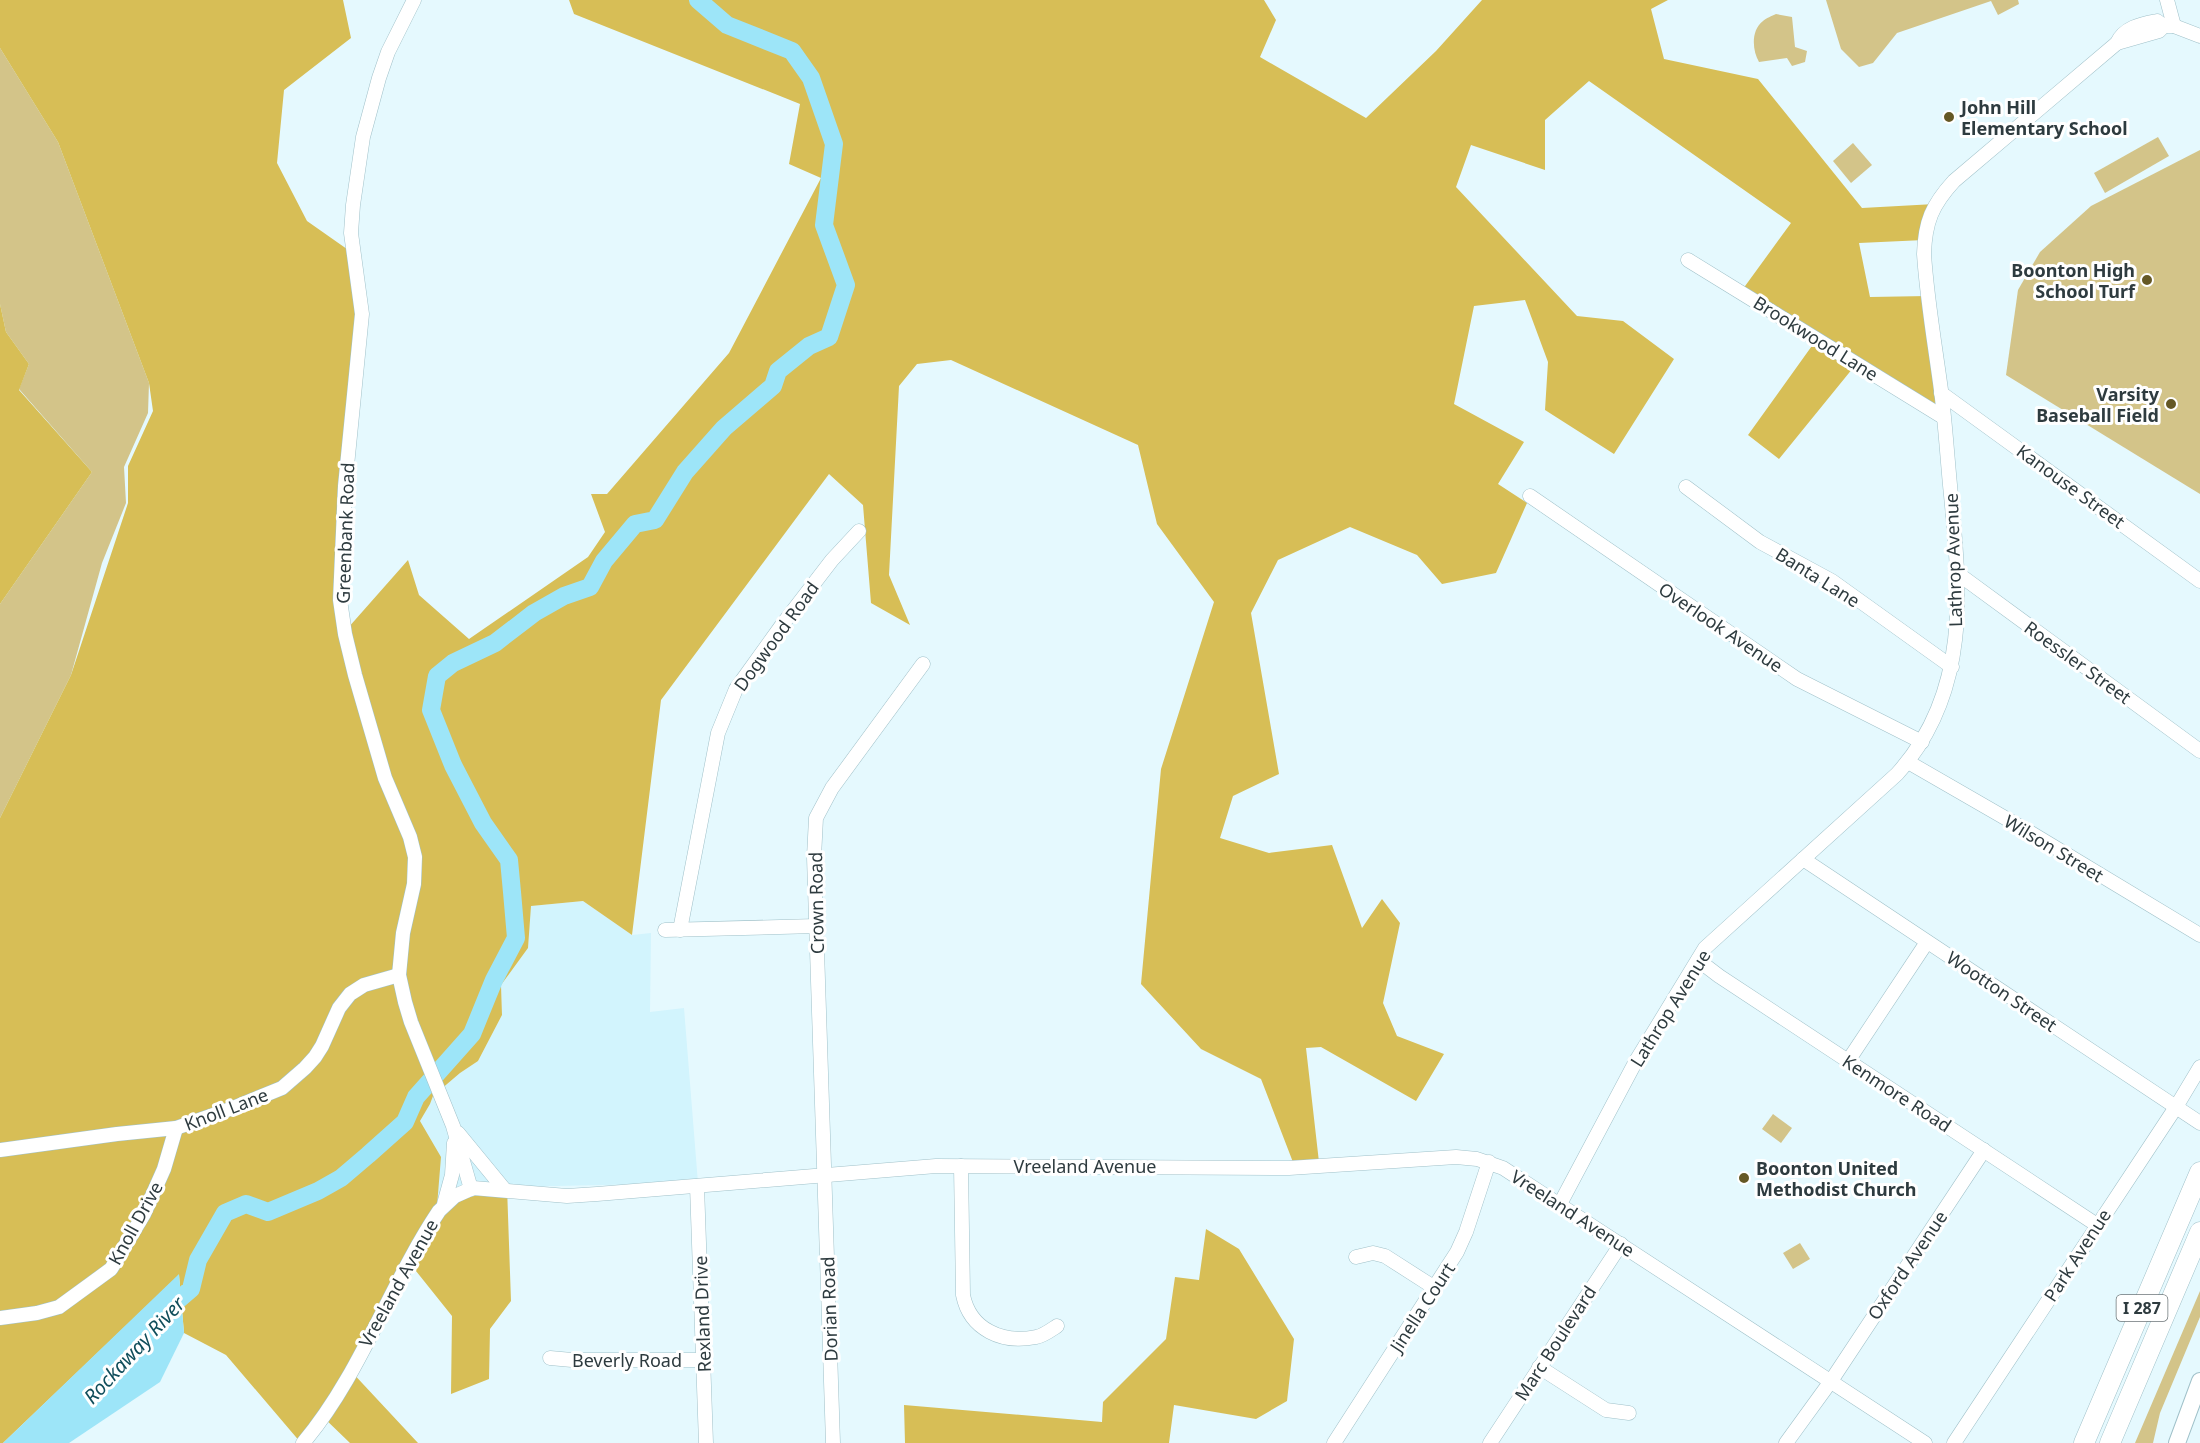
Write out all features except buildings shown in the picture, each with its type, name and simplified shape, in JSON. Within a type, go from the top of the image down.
[{"type":"highway","name":"I 287","points":[[2084,1443],[2200,1172]]},
{"type":"highway","name":"I 287","points":[[2110,1443],[2200,1232]]},
{"type":"main road","points":[[2176,1443],[2200,1381]]},
{"type":"street","name":"Greenbank Road","points":[[414,0],[388,52],[379,78],[368,114],[357,171],[351,233],[362,314],[350,421],[340,600],[355,675],[385,778],[410,837],[415,857],[414,884],[403,933],[399,975],[411,1022],[453,1126],[471,1189]]},
{"type":"street","points":[[2167,0],[2169,26]]},
{"type":"street","name":"Lathrop Avenue","points":[[1560,1204],[1636,1061],[1705,948],[1908,762],[1922,742],[1942,698],[1956,645],[1958,608],[1941,393],[1924,254],[1924,234],[1933,208],[1954,182],[2117,43],[2124,32],[2142,24],[2157,21],[2200,36]]},
{"type":"street","name":"Brookwood Lane","points":[[1688,260],[1943,417]]},
{"type":"street","name":"Kanouse Street","points":[[1941,393],[2200,581]]},
{"type":"street","name":"Banta Lane","points":[[1686,487],[1760,542],[1832,581],[1952,667]]},
{"type":"street","name":"Overlook Avenue","points":[[1530,496],[1797,679],[1922,742]]},
{"type":"street","name":"Dogwood Road","points":[[681,930],[717,733],[736,689],[832,560],[859,531]]},
{"type":"street","name":"Roessler Street","points":[[1957,573],[2200,751]]},
{"type":"street","name":"Crown Road","points":[[825,1175],[814,857],[816,818],[832,788],[923,664]]},
{"type":"street","name":"Wilson Street","points":[[1908,762],[2200,935]]},
{"type":"street","name":"Wootton Street","points":[[1803,859],[2200,1123]]},
{"type":"street","points":[[665,930],[816,926]]},
{"type":"street","points":[[1848,1061],[1927,942]]},
{"type":"street","name":"Kenmore Road","points":[[1698,960],[2097,1225]]},
{"type":"street","name":"Knoll Lane","points":[[0,1150],[176,1128],[282,1088],[315,1057],[331,1023],[350,994],[364,985],[399,975]]},
{"type":"street","name":"Park Avenue","points":[[1954,1443],[2176,1107],[2200,1067]]},
{"type":"street","name":"Greenbank Road","points":[[453,1126],[504,1189]]},
{"type":"street","name":"Greenbank Road","points":[[443,1207],[452,1175],[453,1126]]},
{"type":"street","name":"Knoll Drive","points":[[0,1318],[38,1313],[59,1307],[111,1269],[144,1214],[164,1169],[176,1128]]},
{"type":"street","name":"Oxford Avenue","points":[[1786,1443],[1831,1381],[1984,1150]]},
{"type":"street","name":"Vreeland Avenue","points":[[303,1443],[347,1377],[430,1224],[455,1196],[471,1189],[504,1189],[567,1196],[936,1166],[1289,1168],[1445,1157],[1477,1159],[1503,1168],[1925,1443]]},
{"type":"street","name":"Jinella Court","points":[[1334,1443],[1457,1252],[1489,1162]]},
{"type":"street","points":[[961,1166],[963,1295],[969,1314],[983,1330],[1009,1337],[1038,1337],[1057,1326]]},
{"type":"street","name":"Dorian Road","points":[[825,1175],[833,1443]]},
{"type":"street","name":"Rexland Drive","points":[[697,1186],[706,1443]]},
{"type":"street","name":"Marc Boulevard","points":[[1490,1443],[1621,1244]]},
{"type":"street","points":[[1356,1257],[1373,1253],[1385,1256],[1435,1288]]},
{"type":"street","name":"Beverly Road","points":[[550,1358],[704,1360]]},
{"type":"street","points":[[1539,1367],[1606,1410],[1629,1413]]},
{"type":"shaded area","points":[[0,0],[343,0],[351,38],[284,90],[277,163],[307,221],[354,254],[360,297],[340,637],[408,560],[419,595],[469,639],[588,557],[605,532],[591,494],[607,494],[729,353],[821,178],[789,164],[800,104],[574,14],[569,0],[1264,0],[1276,20],[1260,57],[1366,118],[1436,51],[1482,0],[1668,0],[1651,9],[1664,59],[1758,79],[1862,208],[1935,204],[1924,240],[1859,243],[1870,297],[1928,296],[1942,416],[1853,368],[1779,459],[1748,435],[1814,343],[1740,293],[1791,223],[1589,81],[1545,120],[1545,170],[1471,145],[1456,187],[1577,316],[1623,321],[1674,359],[1614,454],[1545,410],[1548,362],[1525,300],[1474,306],[1454,404],[1524,442],[1498,484],[1527,503],[1496,573],[1442,584],[1417,555],[1350,527],[1278,560],[1251,613],[1279,774],[1233,796],[1220,838],[1269,853],[1332,845],[1362,928],[1382,899],[1400,923],[1383,1003],[1397,1036],[1444,1054],[1416,1101],[1321,1047],[1306,1048],[1320,1171],[1296,1170],[1261,1079],[1201,1049],[1141,984],[1161,769],[1214,602],[1157,524],[1138,445],[951,360],[917,364],[899,386],[889,575],[910,625],[871,603],[863,505],[829,474],[661,700],[632,935],[583,901],[531,906],[528,948],[501,985],[502,1015],[478,1061],[433,1096],[420,1121],[441,1157],[437,1206],[507,1187],[511,1301],[490,1329],[489,1379],[451,1394],[452,1316],[408,1261],[349,1369],[418,1443],[350,1443],[322,1416],[301,1443],[226,1355],[184,1333],[179,1275],[3,1443],[0,1443],[0,818],[71,675],[128,503],[128,466],[153,411],[149,383],[58,142],[0,48]]},
{"type":"shaded area","points":[[1826,0],[2018,0],[2019,4],[1998,15],[1991,1],[1897,33],[1873,63],[1859,67],[1841,49]]},
{"type":"shaded area","points":[[1776,14],[1792,17],[1795,47],[1807,51],[1805,62],[1792,66],[1787,58],[1759,62],[1754,46],[1756,30],[1764,20]]},
{"type":"shaded area","points":[[0,48],[58,142],[149,383],[148,413],[124,467],[126,503],[102,563],[71,675],[0,818],[0,604],[92,472],[19,389],[29,364],[6,332],[0,304]]},
{"type":"shaded area","points":[[2158,137],[2169,156],[2105,193],[2094,173]]},
{"type":"shaded area","points":[[1853,143],[1872,165],[1851,183],[1833,161]]},
{"type":"shaded area","points":[[2200,150],[2200,494],[2006,375],[2018,290],[2040,252],[2091,206]]},
{"type":"shaded area","points":[[0,304],[6,332],[29,364],[19,390],[92,472],[0,604]]},
{"type":"shaded area","points":[[583,901],[632,935],[651,933],[650,1012],[684,1008],[698,1183],[507,1187],[437,1206],[420,1121],[433,1096],[478,1061],[502,1015],[501,985],[528,948],[530,906]]},
{"type":"shaded area","points":[[1773,1114],[1792,1128],[1781,1143],[1762,1129]]},
{"type":"shaded area","points":[[1206,1229],[1239,1249],[1294,1339],[1287,1401],[1256,1419],[1174,1405],[1169,1443],[905,1443],[904,1405],[1102,1422],[1103,1402],[1166,1339],[1175,1277],[1199,1280]]},
{"type":"shaded area","points":[[1800,1243],[1810,1259],[1793,1269],[1783,1253]]},
{"type":"shaded area","points":[[2200,1291],[2200,1317],[2160,1413],[2153,1443],[2135,1443]]},
{"type":"water","points":[[179,1274],[184,1333],[160,1382],[69,1443],[3,1443]]},
{"type":"waterway","name":"Rockaway River","points":[[163,1313],[191,1289],[198,1260],[225,1213],[246,1204],[268,1212],[318,1191],[341,1178],[405,1122],[416,1097],[472,1034],[494,980],[516,938],[509,860],[483,823],[453,765],[431,710],[437,676],[453,663],[495,643],[534,613],[564,596],[590,587],[604,561],[635,524],[655,520],[685,472],[724,428],[773,386],[778,371],[809,346],[829,337],[846,285],[824,225],[834,144],[811,78],[792,51],[727,25],[698,0]]},
{"type":"place","name":"John Hill Elementary School","points":[[1949,117]]},
{"type":"place","name":"Boonton High School Turf","points":[[2147,280]]},
{"type":"place","name":"Varsity Baseball Field","points":[[2171,404]]},
{"type":"place","name":"Boonton United Methodist Church","points":[[1744,1178]]}]
